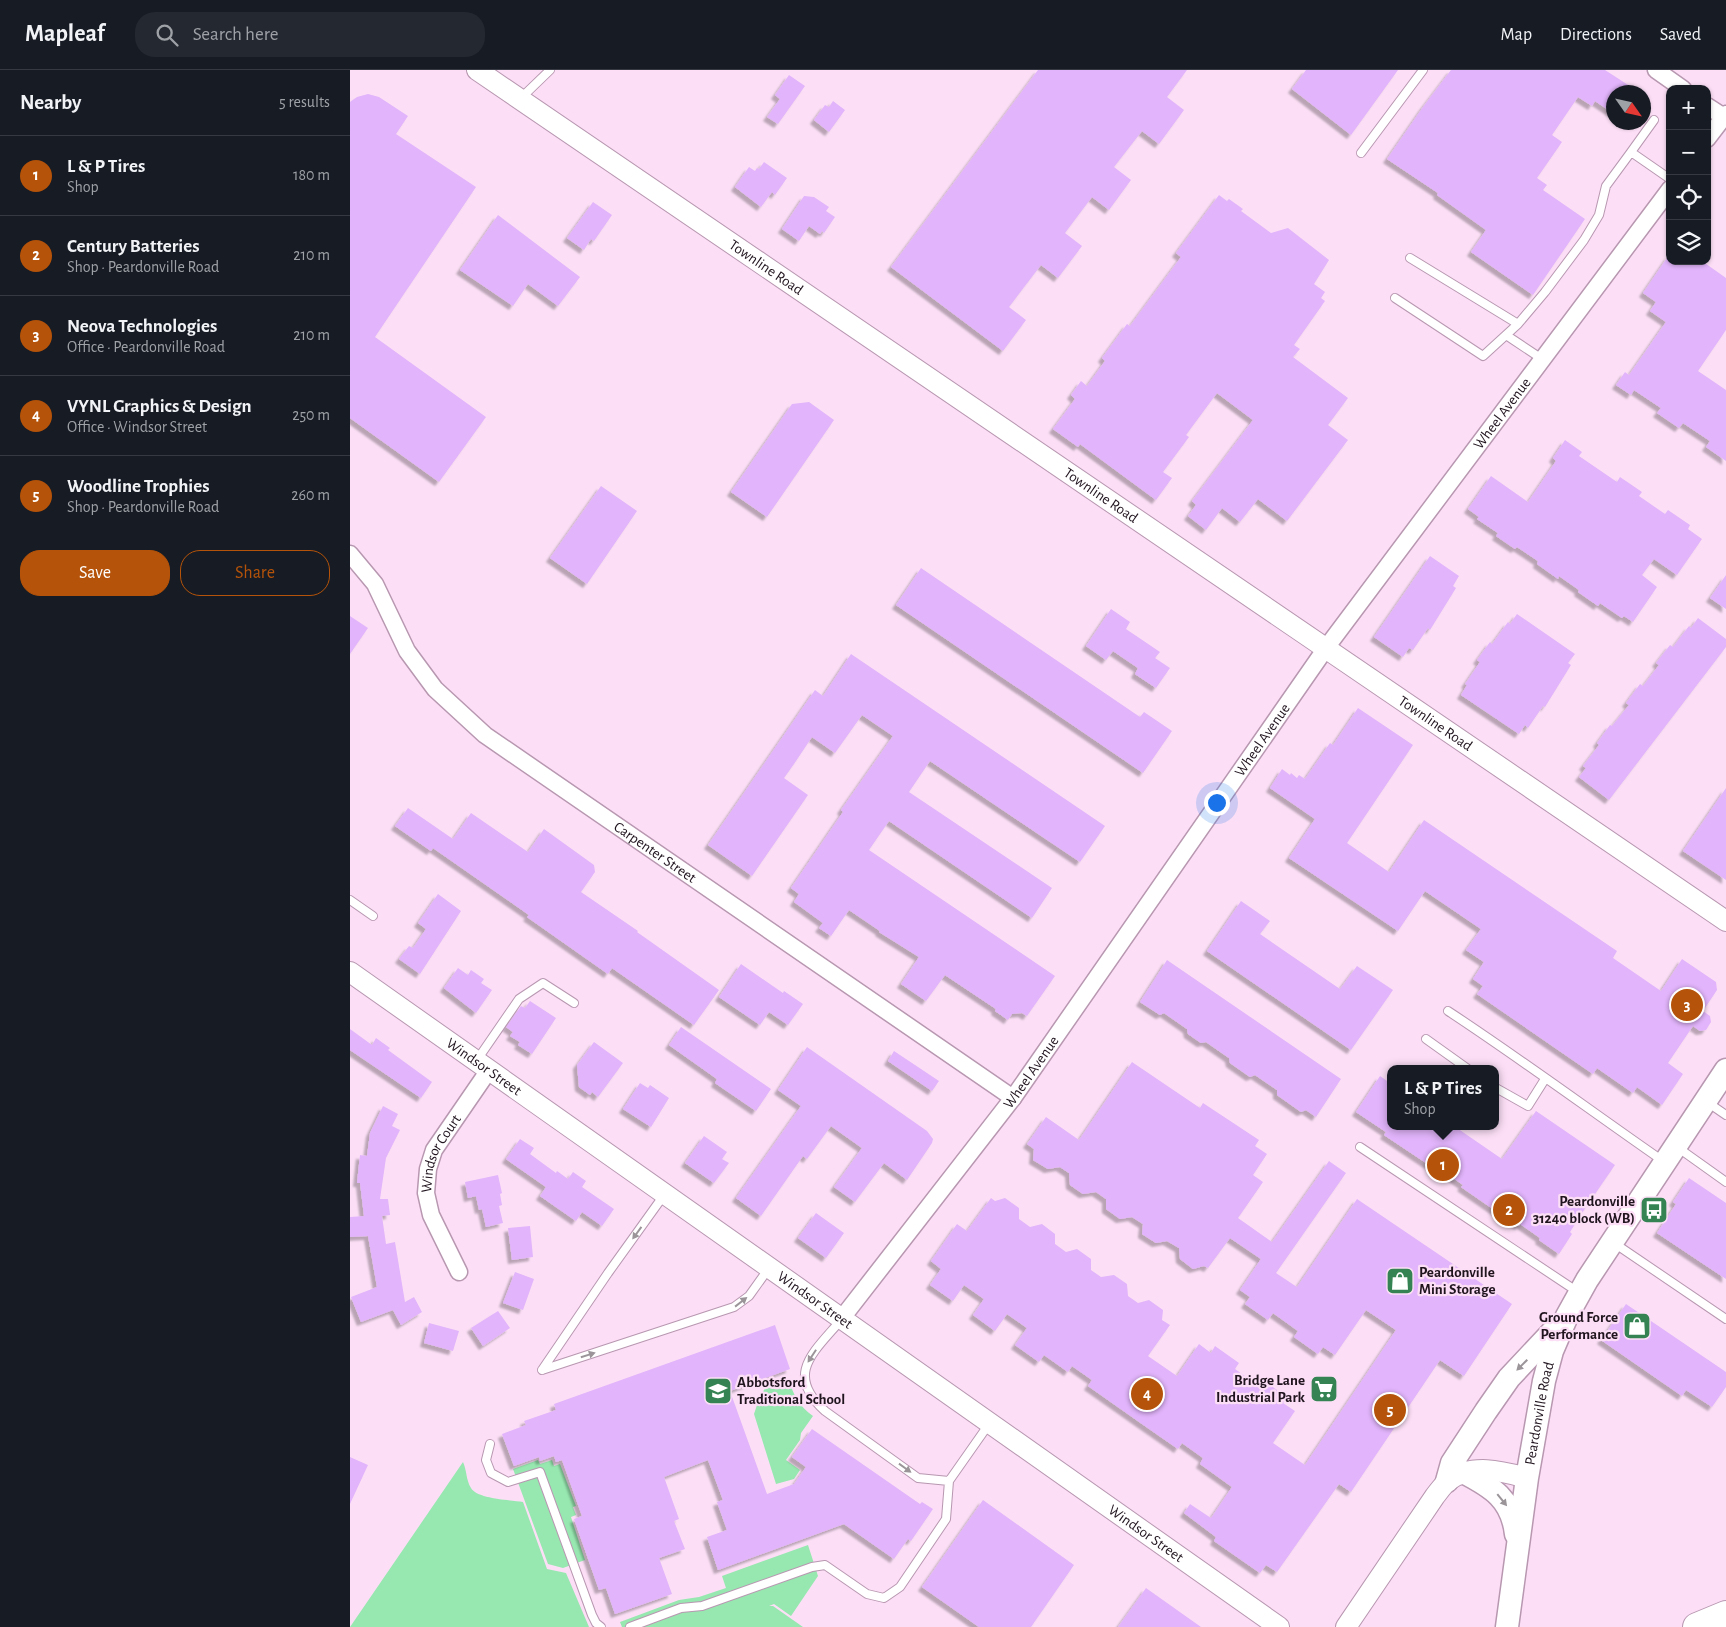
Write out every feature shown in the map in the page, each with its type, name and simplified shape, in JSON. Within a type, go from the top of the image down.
[{"type":"highway","points":[[1697,1627],[1726,1615]]},
{"type":"main road","name":"Peardonville Road","points":[[1507,1627],[1527,1478],[1544,1381],[1552,1351],[1567,1316],[1612,1241],[1726,1070]]},
{"type":"main road","points":[[1518,1550],[1515,1525],[1509,1509],[1499,1495],[1489,1486],[1455,1477],[1452,1463],[1510,1378],[1567,1316]]},
{"type":"street","name":"Townline Road","points":[[478,70],[1726,921]]},
{"type":"street","points":[[1656,70],[1677,85]]},
{"type":"street","points":[[1711,108],[1725,116],[1711,134]]},
{"type":"street","name":"Wheel Avenue","points":[[842,1318],[1013,1098],[1326,648],[1666,194]]},
{"type":"street","name":"Carpenter Street","points":[[350,554],[375,584],[407,651],[435,689],[485,735],[1013,1098]]},
{"type":"street","name":"Windsor Street","points":[[350,972],[990,1422],[1274,1625]]},
{"type":"street","name":"Windsor Court","points":[[458,1272],[431,1215],[426,1193],[428,1169],[434,1150],[482,1066]]},
{"type":"street","name":"Peardonville Road","points":[[1455,1477],[1480,1469],[1509,1473],[1527,1478]]},
{"type":"street","points":[[1346,1627],[1455,1477]]},
{"type":"lane","points":[[520,100],[550,70]]},
{"type":"lane","points":[[1361,153],[1423,70]]},
{"type":"lane","points":[[1395,298],[1483,356],[1518,324],[1584,240],[1598,215],[1606,186],[1654,120]]},
{"type":"lane","points":[[1631,152],[1666,175]]},
{"type":"lane","points":[[1410,258],[1518,324]]},
{"type":"lane","points":[[1506,335],[1542,359]]},
{"type":"lane","points":[[350,900],[373,916]]},
{"type":"lane","points":[[482,1066],[519,999],[543,983],[574,1003]]},
{"type":"lane","points":[[1448,1011],[1501,1046],[1545,1079],[1670,1154],[1726,1182]]},
{"type":"lane","points":[[1426,1039],[1462,1065]]},
{"type":"lane","points":[[1499,1092],[1528,1106],[1545,1079]]},
{"type":"lane","points":[[1706,1101],[1726,1115]]},
{"type":"lane","points":[[1360,1147],[1580,1293]]},
{"type":"lane","points":[[665,1194],[598,1287],[542,1370],[734,1307],[749,1296],[770,1267]]},
{"type":"lane","points":[[1612,1241],[1726,1319]]},
{"type":"lane","points":[[842,1318],[810,1358],[804,1374],[806,1389],[815,1402],[825,1411],[918,1478],[949,1481]]},
{"type":"lane","points":[[630,1627],[682,1608],[702,1606],[812,1567],[825,1565],[867,1594],[884,1598],[900,1587],[946,1519],[949,1481],[990,1422]]},
{"type":"lane","points":[[490,1444],[486,1460],[491,1473],[508,1482],[540,1472],[592,1615],[596,1623],[601,1627]]},
{"type":"green space","points":[[789,1379],[797,1400],[813,1416],[786,1460],[800,1470],[794,1479],[776,1484],[754,1414],[760,1396],[766,1387]]},
{"type":"green space","points":[[538,1460],[540,1464],[552,1460],[554,1466],[560,1464],[576,1506],[573,1507],[576,1515],[571,1517],[585,1560],[563,1568],[548,1564],[513,1469]]},
{"type":"green space","points":[[463,1462],[469,1485],[474,1492],[487,1497],[523,1502],[547,1569],[566,1573],[589,1627],[350,1627]]},
{"type":"green space","points":[[808,1545],[818,1576],[791,1616],[774,1604],[769,1606],[773,1606],[803,1627],[622,1627],[620,1622],[679,1600],[699,1597],[726,1588],[722,1576]]},
{"type":"building","points":[[1038,70],[1187,70],[1167,97],[1184,110],[1159,144],[1142,131],[1114,167],[1131,180],[1109,210],[1092,197],[1065,233],[1082,246],[1058,278],[1041,265],[1009,307],[1026,320],[1003,351],[891,267]]},
{"type":"building","points":[[1306,70],[1398,70],[1351,135],[1292,89]]},
{"type":"building","points":[[1451,70],[1605,70],[1628,85],[1606,85],[1606,109],[1595,101],[1592,106],[1578,97],[1552,135],[1562,142],[1537,178],[1547,185],[1543,190],[1585,219],[1533,295],[1471,252],[1486,230],[1437,195],[1438,193],[1387,159]]},
{"type":"building","points":[[789,75],[805,86],[778,124],[767,117],[780,99],[775,95]]},
{"type":"building","points":[[368,94],[379,97],[408,116],[396,134],[476,187],[375,337],[486,417],[439,482],[350,418],[350,102],[357,97]]},
{"type":"building","points":[[833,101],[845,110],[829,132],[814,120],[825,105],[829,107]]},
{"type":"building","points":[[764,162],[787,178],[775,195],[772,192],[761,207],[735,187],[749,167],[755,171]]},
{"type":"building","points":[[1219,195],[1227,201],[1229,199],[1243,209],[1241,211],[1271,233],[1288,228],[1329,260],[1314,284],[1325,292],[1321,298],[1325,301],[1294,345],[1300,349],[1293,357],[1348,398],[1328,425],[1348,440],[1287,521],[1258,499],[1240,522],[1222,508],[1206,530],[1188,516],[1196,505],[1192,501],[1253,420],[1217,393],[1186,435],[1189,437],[1163,472],[1172,478],[1156,500],[1080,444],[1078,447],[1053,429],[1075,399],[1071,395],[1081,381],[1087,386],[1105,361],[1102,358],[1127,324],[1130,326],[1181,257],[1176,253]]},
{"type":"building","points":[[804,196],[814,197],[829,207],[826,211],[835,217],[824,233],[822,231],[820,234],[809,226],[799,241],[782,229]]},
{"type":"building","points":[[593,202],[612,215],[594,241],[591,239],[584,250],[567,238]]},
{"type":"building","points":[[498,215],[580,277],[558,306],[528,284],[513,306],[460,270]]},
{"type":"building","points":[[1666,259],[1666,265],[1708,265],[1726,278],[1726,330],[1698,371],[1726,390],[1726,461],[1706,447],[1710,441],[1683,423],[1679,428],[1657,413],[1661,408],[1634,390],[1631,395],[1616,385],[1625,372],[1629,375],[1666,322],[1650,311],[1656,302],[1643,293]]},
{"type":"building","points":[[809,402],[834,420],[767,517],[731,492],[792,404]]},
{"type":"building","points":[[1565,440],[1582,452],[1579,456],[1617,482],[1620,477],[1642,492],[1639,496],[1665,514],[1668,510],[1690,525],[1688,529],[1702,539],[1677,575],[1654,559],[1642,575],[1657,587],[1633,622],[1624,616],[1622,618],[1600,603],[1598,606],[1559,576],[1558,579],[1537,564],[1538,561],[1496,536],[1498,533],[1477,519],[1479,517],[1468,509],[1491,476],[1528,502],[1556,461],[1553,458]]},
{"type":"building","points":[[601,486],[637,511],[587,584],[550,558]]},
{"type":"building","points":[[1430,556],[1459,576],[1453,586],[1456,588],[1430,630],[1428,628],[1413,650],[1409,648],[1403,657],[1374,637]]},
{"type":"building","points":[[921,568],[1140,717],[1144,712],[1172,731],[1143,773],[896,605]]},
{"type":"building","points":[[1726,575],[1726,609],[1710,598]]},
{"type":"building","points":[[1111,609],[1130,622],[1126,629],[1160,652],[1155,658],[1170,668],[1156,688],[1135,674],[1138,668],[1113,651],[1106,660],[1086,646]]},
{"type":"building","points":[[1517,614],[1575,654],[1568,663],[1571,665],[1545,707],[1543,706],[1528,728],[1525,725],[1519,734],[1461,695],[1467,685],[1465,684],[1480,662],[1477,660],[1490,642],[1492,644],[1508,622],[1510,624]]},
{"type":"building","points":[[350,616],[368,628],[350,654]]},
{"type":"building","points":[[1698,618],[1726,639],[1726,647],[1609,800],[1579,777],[1586,768],[1583,766],[1599,745],[1597,743],[1610,725],[1612,726],[1629,705],[1626,703],[1640,684],[1643,686],[1659,665],[1656,663],[1670,645],[1673,647],[1689,626],[1691,628]]},
{"type":"building","points":[[851,654],[1105,826],[1080,862],[930,761],[909,792],[1052,888],[1032,918],[889,821],[869,850],[1055,976],[1027,1016],[1022,1013],[1012,1014],[1008,1020],[995,1011],[996,1009],[945,975],[926,1001],[901,984],[919,957],[879,932],[849,910],[831,936],[819,928],[823,923],[794,902],[799,894],[791,888],[843,812],[841,810],[893,736],[862,715],[835,753],[812,737],[784,778],[808,795],[752,876],[708,845],[815,690],[823,696]]},
{"type":"building","points":[[1358,708],[1413,745],[1347,843],[1389,872],[1424,820],[1617,951],[1613,958],[1661,991],[1682,959],[1716,982],[1717,990],[1703,1011],[1710,1016],[1711,1022],[1706,1030],[1700,1031],[1693,1026],[1668,1063],[1683,1074],[1662,1105],[1637,1087],[1633,1093],[1597,1068],[1593,1074],[1477,994],[1483,986],[1473,979],[1484,962],[1466,950],[1481,929],[1425,891],[1398,931],[1289,858],[1315,819],[1270,788],[1282,769],[1290,775],[1291,773],[1297,778],[1299,775],[1305,779],[1330,743],[1333,745]]},
{"type":"building","points":[[1726,788],[1726,880],[1683,851]]},
{"type":"building","points":[[408,808],[453,839],[471,813],[528,852],[544,829],[594,865],[595,872],[581,892],[719,990],[694,1025],[612,968],[608,974],[527,917],[529,915],[433,848],[431,851],[395,826]]},
{"type":"building","points":[[438,894],[461,911],[420,974],[399,959],[409,946],[413,948],[426,929],[418,923]]},
{"type":"building","points":[[1241,901],[1270,921],[1260,934],[1340,989],[1357,966],[1393,990],[1351,1050],[1207,951]]},
{"type":"building","points":[[1167,960],[1341,1079],[1316,1117],[1306,1110],[1301,1112],[1277,1095],[1277,1090],[1255,1075],[1250,1077],[1230,1063],[1229,1058],[1206,1042],[1201,1043],[1188,1034],[1187,1029],[1164,1013],[1160,1015],[1140,1002]]},
{"type":"building","points":[[741,964],[783,993],[784,991],[803,1004],[788,1025],[769,1012],[760,1025],[719,997]]},
{"type":"building","points":[[458,968],[468,975],[471,970],[484,979],[481,983],[492,990],[476,1013],[444,988]]},
{"type":"building","points":[[530,1001],[556,1018],[532,1054],[518,1045],[520,1042],[510,1036],[513,1032],[506,1027],[521,1006],[525,1008]]},
{"type":"building","points":[[681,1027],[771,1089],[756,1111],[715,1083],[717,1079],[669,1045]]},
{"type":"building","points":[[350,1029],[372,1045],[376,1038],[390,1048],[388,1050],[432,1082],[421,1098],[350,1050]]},
{"type":"building","points":[[594,1042],[623,1063],[598,1097],[592,1092],[590,1095],[579,1087],[577,1065]]},
{"type":"building","points":[[807,1047],[927,1131],[933,1139],[932,1143],[907,1180],[884,1163],[855,1202],[834,1187],[862,1148],[831,1126],[807,1159],[803,1156],[761,1216],[736,1198],[801,1106],[778,1090]]},
{"type":"building","points":[[894,1051],[939,1081],[932,1091],[888,1061]]},
{"type":"building","points":[[1132,1062],[1200,1108],[1203,1103],[1259,1140],[1255,1146],[1267,1154],[1253,1175],[1263,1182],[1238,1218],[1272,1242],[1329,1161],[1346,1173],[1276,1273],[1297,1287],[1357,1199],[1512,1304],[1464,1376],[1440,1360],[1351,1492],[1339,1484],[1277,1572],[1266,1565],[1260,1573],[1214,1541],[1216,1537],[1184,1513],[1190,1504],[1211,1518],[1232,1487],[1200,1464],[1203,1458],[1182,1443],[1178,1449],[1142,1424],[1088,1386],[1092,1380],[1072,1366],[1068,1372],[1044,1355],[1039,1362],[1015,1345],[1027,1328],[1007,1314],[995,1331],[973,1315],[984,1299],[964,1285],[953,1301],[930,1285],[941,1269],[931,1261],[957,1224],[967,1231],[991,1198],[995,1201],[1005,1198],[1019,1208],[1019,1219],[1030,1227],[1042,1224],[1055,1234],[1055,1244],[1066,1252],[1077,1249],[1091,1259],[1091,1270],[1101,1277],[1114,1275],[1127,1284],[1128,1296],[1138,1303],[1149,1300],[1163,1310],[1162,1320],[1170,1325],[1148,1356],[1177,1376],[1199,1344],[1211,1353],[1215,1346],[1239,1363],[1235,1369],[1259,1386],[1263,1380],[1287,1397],[1283,1403],[1295,1411],[1273,1443],[1305,1465],[1396,1330],[1366,1310],[1335,1355],[1323,1347],[1318,1354],[1294,1337],[1298,1331],[1273,1313],[1268,1320],[1245,1304],[1250,1297],[1240,1290],[1261,1259],[1230,1238],[1208,1268],[1204,1266],[1193,1269],[1180,1259],[1179,1248],[1167,1241],[1156,1243],[1142,1234],[1143,1224],[1132,1217],[1120,1219],[1106,1209],[1106,1199],[1096,1192],[1083,1194],[1070,1185],[1069,1173],[1060,1167],[1048,1169],[1033,1160],[1034,1149],[1027,1144],[1046,1117],[1079,1140]]},
{"type":"building","points":[[1380,1076],[1387,1081],[1387,1130],[1460,1130],[1502,1159],[1536,1111],[1615,1165],[1570,1232],[1572,1234],[1559,1254],[1520,1224],[1519,1226],[1461,1187],[1463,1185],[1443,1171],[1441,1173],[1384,1135],[1386,1132],[1356,1112]]},
{"type":"building","points":[[640,1083],[648,1088],[650,1085],[669,1098],[651,1127],[623,1109]]},
{"type":"building","points":[[383,1106],[398,1114],[392,1126],[400,1130],[386,1158],[380,1199],[388,1199],[390,1215],[382,1216],[386,1244],[395,1242],[405,1302],[414,1297],[422,1312],[401,1325],[393,1310],[361,1322],[351,1297],[377,1287],[368,1236],[350,1237],[350,1217],[364,1216],[360,1183],[357,1183],[360,1155],[367,1156],[370,1133]]},
{"type":"building","points":[[704,1136],[727,1152],[722,1159],[729,1163],[714,1183],[685,1163]]},
{"type":"building","points":[[520,1139],[534,1148],[530,1154],[556,1173],[557,1171],[568,1179],[573,1172],[586,1181],[582,1187],[614,1209],[602,1226],[582,1212],[576,1221],[540,1196],[546,1187],[506,1159]]},
{"type":"building","points":[[498,1175],[502,1193],[500,1194],[502,1205],[499,1206],[503,1223],[486,1227],[482,1209],[479,1210],[476,1196],[468,1198],[465,1182]]},
{"type":"building","points":[[1689,1178],[1726,1203],[1726,1279],[1657,1233],[1676,1204],[1673,1202]]},
{"type":"building","points":[[816,1213],[844,1233],[826,1258],[798,1238]]},
{"type":"building","points":[[530,1226],[533,1257],[512,1260],[508,1228]]},
{"type":"building","points":[[515,1272],[534,1279],[523,1310],[503,1303]]},
{"type":"building","points":[[1626,1304],[1726,1372],[1726,1387],[1712,1407],[1686,1390],[1682,1396],[1601,1340]]},
{"type":"building","points":[[498,1311],[510,1328],[483,1346],[471,1328]]},
{"type":"building","points":[[429,1323],[459,1331],[453,1351],[424,1343]]},
{"type":"building","points":[[775,1325],[790,1369],[730,1391],[767,1494],[794,1484],[806,1467],[792,1457],[812,1429],[920,1504],[922,1502],[933,1509],[911,1541],[908,1539],[894,1559],[844,1524],[718,1570],[707,1537],[727,1530],[717,1502],[723,1500],[708,1460],[664,1477],[679,1519],[674,1521],[685,1549],[659,1558],[672,1594],[615,1614],[606,1588],[599,1590],[574,1519],[582,1516],[562,1460],[556,1462],[554,1456],[540,1461],[539,1457],[514,1466],[502,1434],[526,1425],[524,1421],[556,1410],[554,1404]]},
{"type":"building","points":[[350,1457],[368,1465],[350,1504]]},
{"type":"building","points":[[983,1500],[1074,1565],[1031,1627],[979,1627],[922,1587]]},
{"type":"building","points":[[1146,1588],[1201,1627],[1118,1627]]},
{"type":"place","name":"Neova Technologies","points":[[1687,1005]]},
{"type":"place","name":"L & P Tires","points":[[1443,1165]]},
{"type":"place","name":"Century Batteries","points":[[1509,1210]]},
{"type":"place","name":"Peardonville 31240 block (WB)","points":[[1654,1210]]},
{"type":"place","name":"Peardonville Mini Storage","points":[[1400,1281]]},
{"type":"place","name":"Ground Force Performance","points":[[1637,1326]]},
{"type":"place","name":"Bridge Lane Industrial Park","points":[[1324,1389]]},
{"type":"place","name":"Abbotsford Traditional School","points":[[718,1391]]},
{"type":"place","name":"VYNL Graphics & Design","points":[[1147,1394]]},
{"type":"place","name":"Woodline Trophies","points":[[1390,1410]]}]
